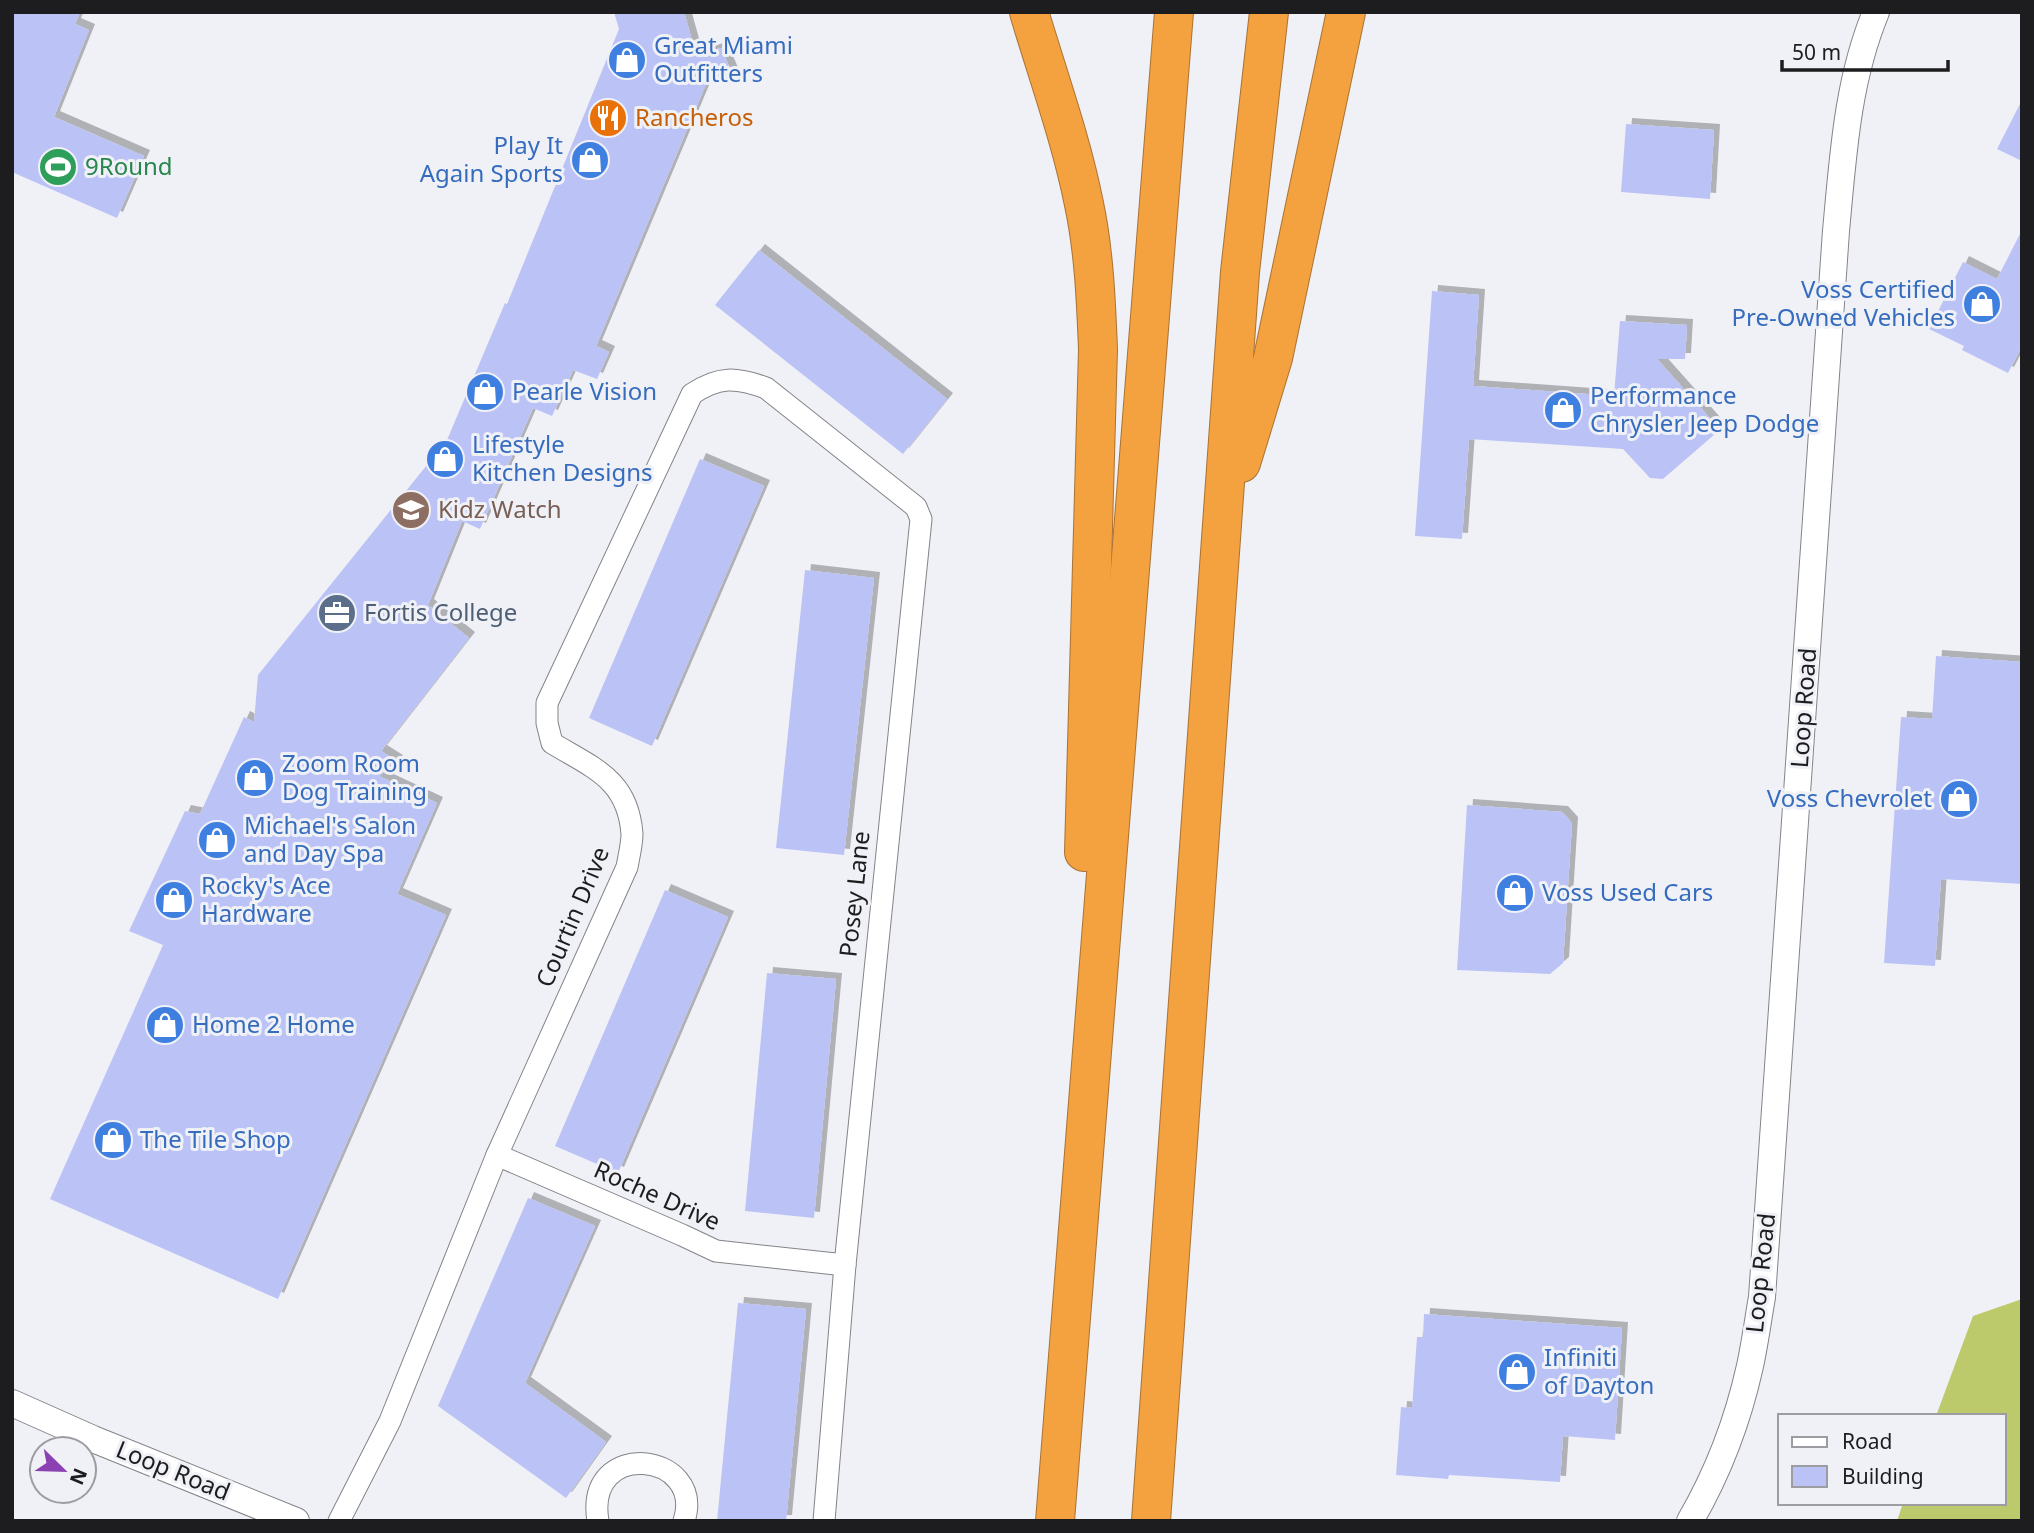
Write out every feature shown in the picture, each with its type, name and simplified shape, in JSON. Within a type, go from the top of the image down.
[{"type":"highway","points":[[1029,12],[1085,205],[1094,275],[1098,348],[1070,1332]]},
{"type":"highway","points":[[1055,1521],[1174,12]]},
{"type":"highway","points":[[1151,1521],[1240,272],[1269,12]]},
{"type":"highway","points":[[1220,532],[1273,358],[1346,12]]},
{"type":"street","name":"Loop Road","points":[[1690,1521],[1721,1460],[1737,1416],[1750,1366],[1762,1297],[1836,230],[1844,141],[1855,77],[1875,12]]},
{"type":"street","name":"Courtin Drive","points":[[339,1521],[390,1421],[497,1155],[627,867],[632,834],[624,799],[610,779],[552,743],[547,723],[547,703],[692,394],[708,383],[725,379]]},
{"type":"street","name":"Posey Lane","points":[[725,379],[746,380],[766,388],[916,507],[921,519],[845,1265],[824,1521]]},
{"type":"street","name":"Roche Drive","points":[[497,1155],[716,1251],[845,1265]]},
{"type":"street","name":"Loop Road","points":[[12,1403],[93,1439],[296,1521]]},
{"type":"street","points":[[598,1521],[596,1505],[607,1478],[631,1463],[646,1462],[660,1466],[672,1474],[682,1486],[687,1501],[684,1521]]},
{"type":"green space","points":[[2022,1299],[2022,1521],[1897,1521],[1902,1505],[2006,1505],[2006,1414],[1937,1414],[1973,1316]]},
{"type":"building","points":[[12,12],[80,12],[75,24],[89,30],[54,117],[144,156],[117,218],[12,172]]},
{"type":"building","points":[[614,12],[684,12],[696,55],[721,48],[734,78],[706,84],[596,346],[609,352],[597,379],[573,370],[552,416],[533,408],[480,529],[462,521],[428,605],[469,638],[381,751],[397,761],[379,776],[437,803],[397,894],[446,915],[278,1299],[50,1199],[163,945],[129,931],[185,811],[200,814],[244,717],[254,722],[258,675],[447,440],[505,303],[507,304],[619,29]]},
{"type":"building","points":[[2022,100],[2022,161],[1997,149]]},
{"type":"building","points":[[1626,124],[1714,130],[1710,199],[1621,192]]},
{"type":"building","name":"Voss Certified Pre-Owned Vehicles","points":[[2022,230],[2022,346],[2008,373],[1962,350],[1964,346],[1929,329],[1963,262],[1997,279]]},
{"type":"building","points":[[759,250],[947,399],[903,454],[715,305]]},
{"type":"building","name":"Performance Chrysler Jeep Dodge","points":[[1432,291],[1479,295],[1473,386],[1614,396],[1620,321],[1687,325],[1685,359],[1657,359],[1715,424],[1715,434],[1663,479],[1650,478],[1623,449],[1469,439],[1462,539],[1415,536]]},
{"type":"building","points":[[700,459],[764,486],[652,746],[589,718]]},
{"type":"building","points":[[805,570],[874,578],[844,855],[776,848]]},
{"type":"building","name":"Voss Chevrolet","points":[[1936,656],[2022,662],[2022,884],[1941,879],[1935,966],[1884,963],[1901,717],[1932,719]]},
{"type":"building","name":"Voss Used Cars","points":[[1467,805],[1562,812],[1572,823],[1563,963],[1550,974],[1457,970]]},
{"type":"building","points":[[665,890],[728,917],[618,1173],[555,1146]]},
{"type":"building","points":[[767,973],[836,979],[814,1218],[745,1211]]},
{"type":"building","points":[[528,1198],[595,1226],[525,1383],[606,1442],[566,1498],[438,1406]]},
{"type":"building","points":[[738,1303],[806,1309],[786,1521],[717,1521]]},
{"type":"building","name":"Infiniti of Dayton","points":[[1424,1314],[1622,1328],[1615,1440],[1563,1436],[1560,1482],[1449,1475],[1448,1479],[1396,1475],[1401,1407],[1412,1408],[1417,1337],[1423,1337]]},
{"type":"place","name":"Great Miami Outfitters","points":[[627,60]]},
{"type":"place","name":"Rancheros","points":[[608,118]]},
{"type":"place","name":"Play It Again Sports","points":[[590,160]]},
{"type":"place","name":"9Round","points":[[58,167]]},
{"type":"place","name":"Voss Certified Pre-Owned Vehicles","points":[[1982,304]]},
{"type":"place","name":"Pearle Vision","points":[[485,392]]},
{"type":"place","name":"Performance Chrysler Jeep Dodge","points":[[1563,410]]},
{"type":"place","name":"Lifestyle Kitchen Designs","points":[[445,459]]},
{"type":"place","name":"Kidz Watch","points":[[411,510]]},
{"type":"place","name":"Fortis College","points":[[337,613]]},
{"type":"place","name":"Zoom Room Dog Training","points":[[255,778]]},
{"type":"place","name":"Voss Chevrolet","points":[[1959,799]]},
{"type":"place","name":"Michael's Salon and Day Spa","points":[[217,840]]},
{"type":"place","name":"Voss Used Cars","points":[[1515,893]]},
{"type":"place","name":"Rocky's Ace Hardware","points":[[174,900]]},
{"type":"place","name":"Home 2 Home","points":[[165,1025]]},
{"type":"place","name":"The Tile Shop","points":[[113,1140]]},
{"type":"place","name":"Infiniti of Dayton","points":[[1517,1372]]}]
